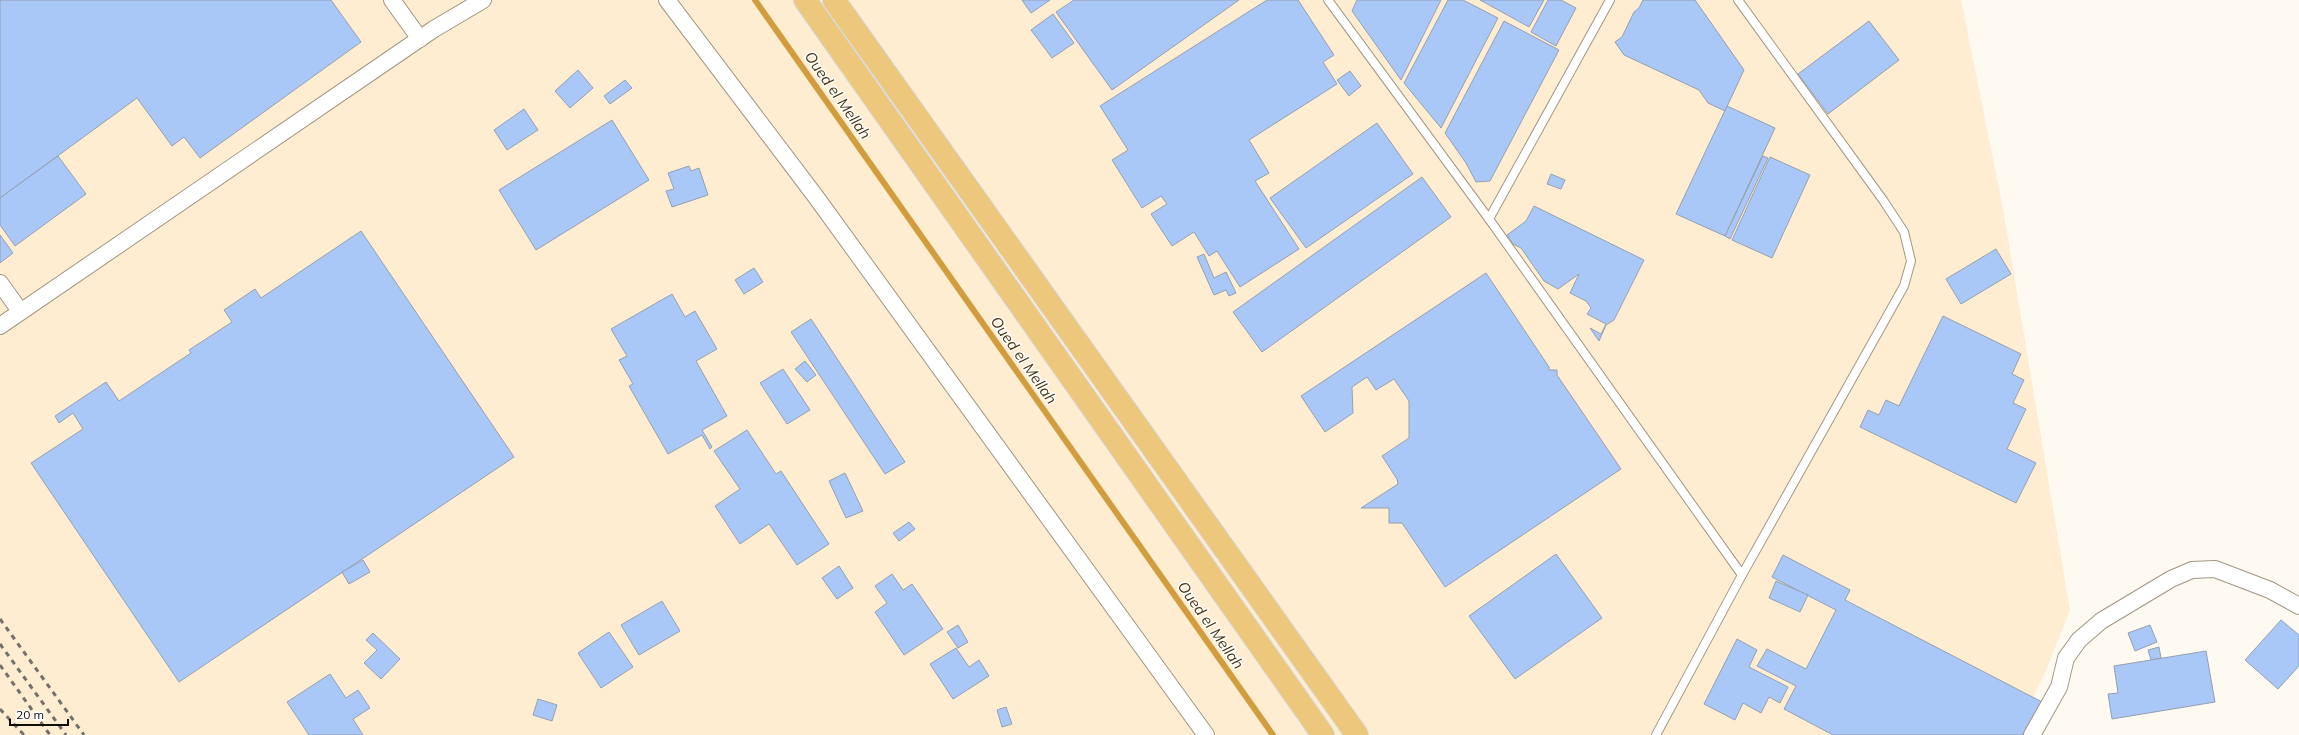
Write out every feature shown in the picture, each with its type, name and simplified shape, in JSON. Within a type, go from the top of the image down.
[{"type":"main road","points":[[805,0],[1323,735]]},
{"type":"main road","points":[[834,0],[1357,735]]},
{"type":"street","points":[[392,0],[420,39]]},
{"type":"street","points":[[0,326],[420,39],[483,0]]},
{"type":"street","points":[[667,0],[816,197],[1206,735]]},
{"type":"street","points":[[0,283],[20,311]]},
{"type":"street","points":[[2032,735],[2059,687],[2066,658],[2079,640],[2101,621],[2171,579],[2192,570],[2215,569],[2270,590],[2299,606]]},
{"type":"lane","points":[[1328,0],[1489,219],[1742,575]]},
{"type":"lane","points":[[1489,219],[1610,0]]},
{"type":"lane","points":[[1656,735],[1742,575],[1904,286],[1911,261],[1904,232],[1883,200],[1738,0]]},
{"type":"shaded area","points":[[0,0],[1961,0],[2003,209],[2070,610],[2045,673],[2014,735],[0,735]]},
{"type":"building","points":[[0,0],[331,0],[361,42],[200,158],[184,137],[172,146],[137,98],[0,198]]},
{"type":"building","points":[[1022,0],[1050,0],[1031,13]]},
{"type":"building","points":[[1074,0],[1239,0],[1112,90],[1056,12]]},
{"type":"building","points":[[1267,0],[1298,0],[1334,55],[1323,62],[1337,84],[1249,140],[1269,173],[1255,181],[1299,249],[1240,287],[1217,251],[1209,256],[1194,232],[1172,246],[1151,214],[1167,204],[1161,196],[1142,208],[1112,160],[1128,150],[1100,106]]},
{"type":"building","points":[[1357,0],[1441,0],[1401,80],[1352,11]]},
{"type":"building","points":[[1448,0],[1463,0],[1498,18],[1441,128],[1404,83]]},
{"type":"building","points":[[1480,0],[1544,0],[1529,27]]},
{"type":"building","points":[[1548,0],[1561,0],[1576,8],[1556,46],[1531,32]]},
{"type":"building","points":[[1643,0],[1695,0],[1744,70],[1725,111],[1708,103],[1699,90],[1624,55],[1615,42],[1622,37],[1634,12],[1639,8]]},
{"type":"building","points":[[1053,14],[1074,43],[1052,58],[1031,30]]},
{"type":"building","points":[[1504,21],[1559,50],[1490,181],[1476,182],[1466,163],[1445,133]]},
{"type":"building","points":[[1869,21],[1899,60],[1828,114],[1798,74]]},
{"type":"building","points":[[578,70],[593,88],[570,108],[555,91]]},
{"type":"building","points":[[1350,71],[1361,86],[1349,96],[1337,80]]},
{"type":"building","points":[[625,80],[632,88],[610,104],[604,96]]},
{"type":"building","points":[[1727,106],[1775,128],[1725,236],[1676,214]]},
{"type":"building","points":[[524,109],[538,130],[507,150],[494,130]]},
{"type":"building","points":[[612,120],[649,180],[536,250],[499,190]]},
{"type":"building","points":[[1377,123],[1413,174],[1306,248],[1270,198]]},
{"type":"building","points":[[58,156],[86,194],[15,246],[0,225],[0,198]]},
{"type":"building","points":[[1763,156],[1768,158],[1730,239],[1725,236]]},
{"type":"building","points":[[1770,157],[1810,175],[1772,258],[1732,240]]},
{"type":"building","points":[[689,166],[691,171],[699,168],[708,195],[672,207],[666,191],[674,189],[668,173]]},
{"type":"building","points":[[1551,174],[1565,180],[1561,189],[1547,184]]},
{"type":"building","points":[[1422,177],[1451,217],[1262,352],[1233,312]]},
{"type":"building","points":[[1534,206],[1644,260],[1614,320],[1606,325],[1599,341],[1590,328],[1601,334],[1606,324],[1587,314],[1591,308],[1586,301],[1570,293],[1579,274],[1558,289],[1544,281],[1521,248],[1513,244],[1507,235],[1526,221]]},
{"type":"building","points":[[361,231],[514,457],[179,682],[31,463],[83,429],[73,413],[59,423],[55,416],[106,382],[119,401],[191,353],[189,350],[232,322],[224,310],[255,289],[261,298]]},
{"type":"building","points":[[0,235],[13,253],[0,263]]},
{"type":"building","points":[[1996,249],[2011,274],[1961,304],[1946,279]]},
{"type":"building","points":[[1204,254],[1214,278],[1226,272],[1236,293],[1229,296],[1226,290],[1214,295],[1197,257]]},
{"type":"building","points":[[754,268],[763,282],[744,294],[735,280]]},
{"type":"building","points":[[1486,273],[1549,367],[1549,370],[1557,370],[1557,375],[1621,469],[1445,587],[1402,523],[1389,523],[1389,508],[1361,508],[1398,484],[1397,479],[1382,456],[1409,438],[1409,401],[1394,379],[1376,390],[1367,377],[1352,387],[1353,413],[1325,432],[1301,396]]},
{"type":"building","points":[[672,294],[685,317],[695,311],[717,349],[696,361],[727,416],[702,430],[712,447],[710,449],[702,435],[668,454],[629,386],[633,384],[619,360],[627,356],[611,329]]},
{"type":"building","points":[[1943,316],[2021,354],[2012,374],[2024,380],[2013,403],[2026,409],[2007,449],[2036,463],[2016,503],[1860,427],[1868,410],[1879,415],[1886,400],[1899,406]]},
{"type":"building","points":[[811,319],[905,462],[885,474],[791,332]]},
{"type":"building","points":[[805,361],[816,375],[807,382],[795,369]]},
{"type":"building","points":[[783,369],[810,410],[787,424],[760,383]]},
{"type":"building","points":[[747,430],[776,474],[781,471],[829,544],[797,565],[769,524],[740,544],[715,506],[740,489],[714,451]]},
{"type":"building","points":[[845,473],[863,511],[846,518],[829,481]]},
{"type":"building","points":[[909,522],[915,529],[899,541],[893,533]]},
{"type":"building","points":[[1556,554],[1602,618],[1515,679],[1469,616]]},
{"type":"building","points":[[1783,555],[1850,590],[1845,600],[2044,703],[2027,735],[1833,735],[1784,709],[1796,686],[1757,666],[1767,649],[1806,669],[1836,610],[1772,577]]},
{"type":"building","points":[[363,560],[370,572],[349,584],[342,572]]},
{"type":"building","points":[[839,566],[853,588],[837,599],[822,578]]},
{"type":"building","points":[[892,574],[903,590],[912,584],[943,629],[904,655],[875,612],[887,603],[875,586]]},
{"type":"building","points":[[1776,581],[1808,595],[1800,612],[1769,598]]},
{"type":"building","points":[[662,601],[680,631],[639,655],[621,625]]},
{"type":"building","points":[[2281,620],[2299,635],[2299,666],[2278,689],[2245,660]]},
{"type":"building","points":[[958,625],[968,642],[958,648],[947,632]]},
{"type":"building","points":[[2150,625],[2157,642],[2135,651],[2128,633]]},
{"type":"building","points":[[609,632],[633,667],[601,688],[578,653]]},
{"type":"building","points":[[373,633],[400,659],[381,679],[364,663],[377,650],[366,640]]},
{"type":"building","points":[[1737,639],[1757,650],[1749,667],[1788,687],[1780,703],[1769,697],[1761,713],[1743,703],[1735,720],[1704,704]]},
{"type":"building","points":[[2159,647],[2161,658],[2151,660],[2148,650]]},
{"type":"building","points":[[956,648],[969,667],[979,660],[989,676],[953,699],[930,664]]},
{"type":"building","points":[[2206,651],[2215,702],[2112,719],[2108,694],[2118,693],[2114,666]]},
{"type":"building","points":[[330,674],[346,698],[358,690],[370,708],[353,719],[363,735],[309,735],[287,702]]},
{"type":"building","points":[[538,699],[557,705],[552,721],[533,715]]},
{"type":"building","points":[[1006,707],[1012,724],[1002,727],[997,710]]},
{"type":"waterway","name":"Oued el Mellah","points":[[755,0],[1273,735]]},
{"type":"railway","points":[[0,619],[84,735]]},
{"type":"railway","points":[[0,644],[66,735]]},
{"type":"railway","points":[[0,665],[50,735]]},
{"type":"railway","points":[[0,709],[24,735]]}]
